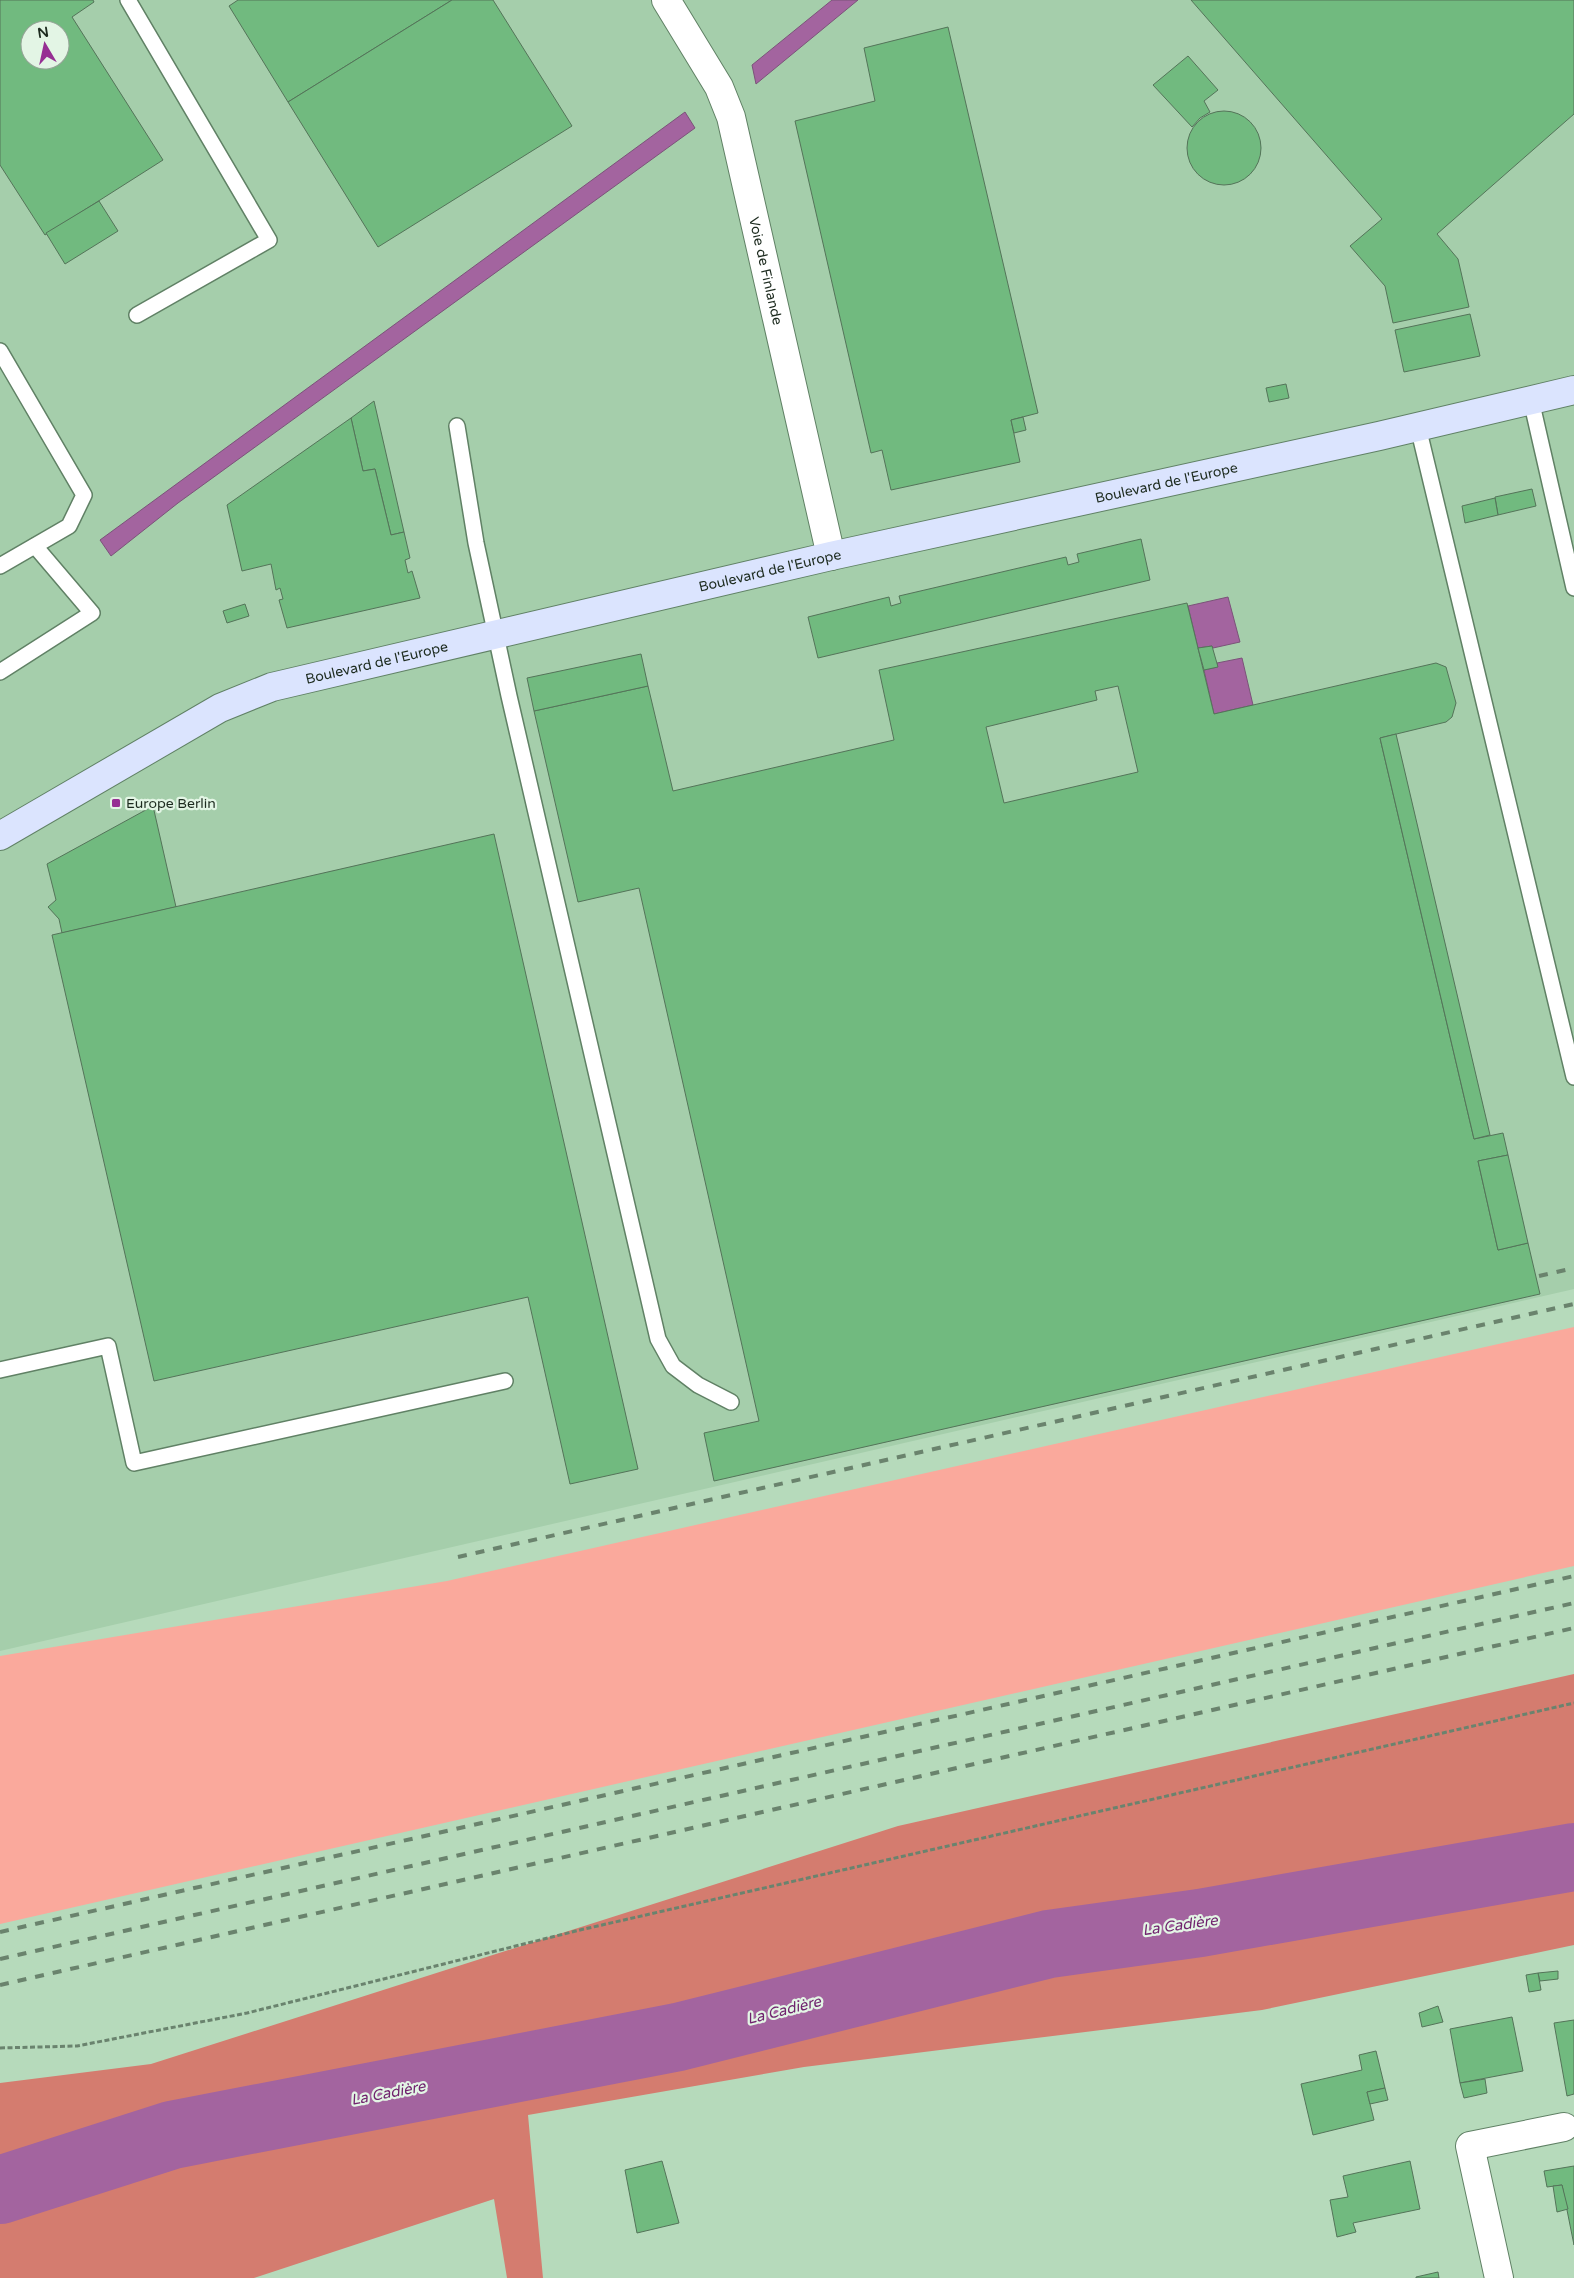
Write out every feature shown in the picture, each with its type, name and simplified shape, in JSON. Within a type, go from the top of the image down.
[{"type":"street","name":"Voie de Finlande","points":[[666,0],[719,87],[731,117],[831,556]]},
{"type":"street","name":"Boulevard de l'Europe","points":[[0,836],[220,708],[272,688],[831,556],[1418,427],[1574,390]]},
{"type":"street","points":[[1498,2278],[1470,2146],[1564,2127]]},
{"type":"lane","points":[[128,0],[269,240],[137,315]]},
{"type":"lane","points":[[0,351],[84,495],[69,526],[0,566]]},
{"type":"lane","points":[[1531,400],[1574,588]]},
{"type":"lane","points":[[457,426],[476,543],[496,636],[658,1339],[673,1366],[698,1385],[731,1402]]},
{"type":"lane","points":[[1418,427],[1574,1077]]},
{"type":"lane","points":[[0,672],[92,613],[35,546]]},
{"type":"lane","points":[[0,1370],[108,1346],[134,1463],[505,1381]]},
{"type":"path","points":[[0,2048],[77,2046],[247,2013],[580,1930],[1574,1703]]},
{"type":"shaded area","points":[[0,0],[1574,0],[1574,1289],[0,1651]]},
{"type":"shaded area","points":[[832,0],[858,0],[756,84],[752,65]]},
{"type":"shaded area","points":[[685,112],[695,128],[178,503],[111,556],[100,540]]},
{"type":"shaded area","points":[[1228,597],[1240,642],[1213,648],[1212,646],[1198,648],[1188,606]]},
{"type":"shaded area","points":[[1242,658],[1253,705],[1214,714],[1204,670],[1217,667],[1217,663]]},
{"type":"shaded area","points":[[1574,1327],[1574,1566],[0,1924],[0,1656],[447,1581]]},
{"type":"shaded area","points":[[1574,1674],[1574,1945],[1262,2010],[804,2067],[528,2115],[543,2278],[507,2278],[494,2199],[254,2278],[0,2278],[0,2083],[151,2064],[898,1826]]},
{"type":"building","points":[[0,0],[93,0],[94,2],[72,17],[163,160],[45,235],[0,165]]},
{"type":"building","points":[[238,0],[452,0],[288,102],[229,6]]},
{"type":"building","points":[[452,0],[493,0],[572,126],[378,247],[288,102]]},
{"type":"building","points":[[1191,0],[1574,0],[1574,114],[1437,234],[1458,259],[1469,307],[1393,323],[1385,286],[1350,246],[1382,219]]},
{"type":"building","points":[[948,27],[1038,413],[1011,420],[1020,462],[891,490],[882,450],[871,453],[795,121],[875,101],[864,48]]},
{"type":"building","points":[[1188,56],[1218,90],[1204,101],[1210,112],[1200,118],[1192,127],[1153,85]]},
{"type":"building","points":[[1231,111],[1251,121],[1259,134],[1261,148],[1259,162],[1251,175],[1238,183],[1217,185],[1197,175],[1189,162],[1187,141],[1197,121],[1210,113]]},
{"type":"building","points":[[99,201],[118,231],[65,264],[46,233]]},
{"type":"building","points":[[1470,314],[1480,356],[1404,372],[1395,330]]},
{"type":"building","points":[[1286,384],[1289,398],[1269,402],[1266,388]]},
{"type":"building","points":[[374,401],[404,532],[391,535],[375,469],[363,471],[351,418]]},
{"type":"building","points":[[1023,417],[1026,430],[1014,433],[1011,420]]},
{"type":"building","points":[[351,418],[363,471],[375,469],[391,535],[404,532],[410,558],[405,560],[408,573],[412,571],[420,598],[287,628],[279,600],[283,599],[280,588],[276,590],[271,564],[242,571],[227,505]]},
{"type":"building","points":[[1532,489],[1536,506],[1498,515],[1495,497]]},
{"type":"building","points":[[1495,498],[1498,515],[1465,523],[1462,506]]},
{"type":"building","points":[[1141,539],[1150,580],[818,658],[808,617],[889,597],[891,606],[901,603],[899,596],[1066,557],[1068,565],[1079,562],[1077,554]]},
{"type":"building","points":[[1187,603],[1214,714],[1436,663],[1446,667],[1456,703],[1452,717],[1446,722],[1380,738],[1474,1139],[1503,1133],[1508,1155],[1478,1161],[1498,1250],[1528,1243],[1540,1294],[714,1481],[704,1433],[759,1421],[639,888],[578,902],[534,711],[648,686],[673,791],[894,740],[879,670]],"holes":[[[1118,686],[1138,772],[1004,803],[986,727],[1097,700],[1095,691]]]},
{"type":"building","points":[[245,604],[249,616],[227,623],[223,611]]},
{"type":"building","points":[[1212,646],[1218,667],[1204,670],[1198,648]]},
{"type":"building","points":[[641,654],[648,686],[534,711],[527,678]]},
{"type":"building","points":[[1396,734],[1490,1135],[1474,1139],[1380,738]]},
{"type":"building","points":[[153,806],[176,907],[62,933],[59,919],[48,907],[56,900],[47,864]]},
{"type":"building","points":[[494,834],[638,1469],[570,1484],[528,1297],[154,1381],[52,935]]},
{"type":"building","points":[[1508,1155],[1528,1243],[1498,1250],[1478,1161]]},
{"type":"building","points":[[1558,1971],[1558,1979],[1540,1981],[1538,1973]]},
{"type":"building","points":[[1538,1973],[1541,1990],[1529,1992],[1526,1975]]},
{"type":"building","points":[[1438,2006],[1443,2022],[1422,2027],[1419,2013]]},
{"type":"building","points":[[1512,2017],[1523,2071],[1460,2083],[1450,2029]]},
{"type":"building","points":[[1574,2020],[1574,2094],[1567,2096],[1554,2023]]},
{"type":"building","points":[[1376,2051],[1385,2088],[1367,2092],[1374,2120],[1313,2135],[1301,2084],[1362,2070],[1359,2055]]},
{"type":"building","points":[[1485,2079],[1487,2093],[1464,2098],[1460,2083]]},
{"type":"building","points":[[1385,2088],[1388,2100],[1370,2104],[1367,2092]]},
{"type":"building","points":[[662,2161],[679,2223],[637,2233],[625,2170]]},
{"type":"building","points":[[1410,2161],[1420,2209],[1353,2223],[1356,2232],[1337,2237],[1330,2200],[1348,2197],[1343,2176]]},
{"type":"building","points":[[1574,2166],[1574,2245],[1562,2185],[1547,2187],[1544,2171]]},
{"type":"building","points":[[1562,2185],[1568,2209],[1557,2212],[1553,2186]]},
{"type":"building","points":[[1438,2272],[1439,2278],[1416,2278],[1416,2277]]},
{"type":"waterway","name":"La Cadière","points":[[0,2190],[172,2135],[678,2037],[1049,1944],[1200,1923],[1574,1857]]},
{"type":"railway","points":[[1539,1276],[1574,1268]]},
{"type":"railway","points":[[458,1557],[1574,1304]]},
{"type":"railway","points":[[0,1932],[1574,1576]]},
{"type":"railway","points":[[0,1959],[1574,1603]]},
{"type":"railway","points":[[0,1985],[1574,1628]]},
{"type":"place","name":"Europe Berlin","points":[[116,803]]}]
